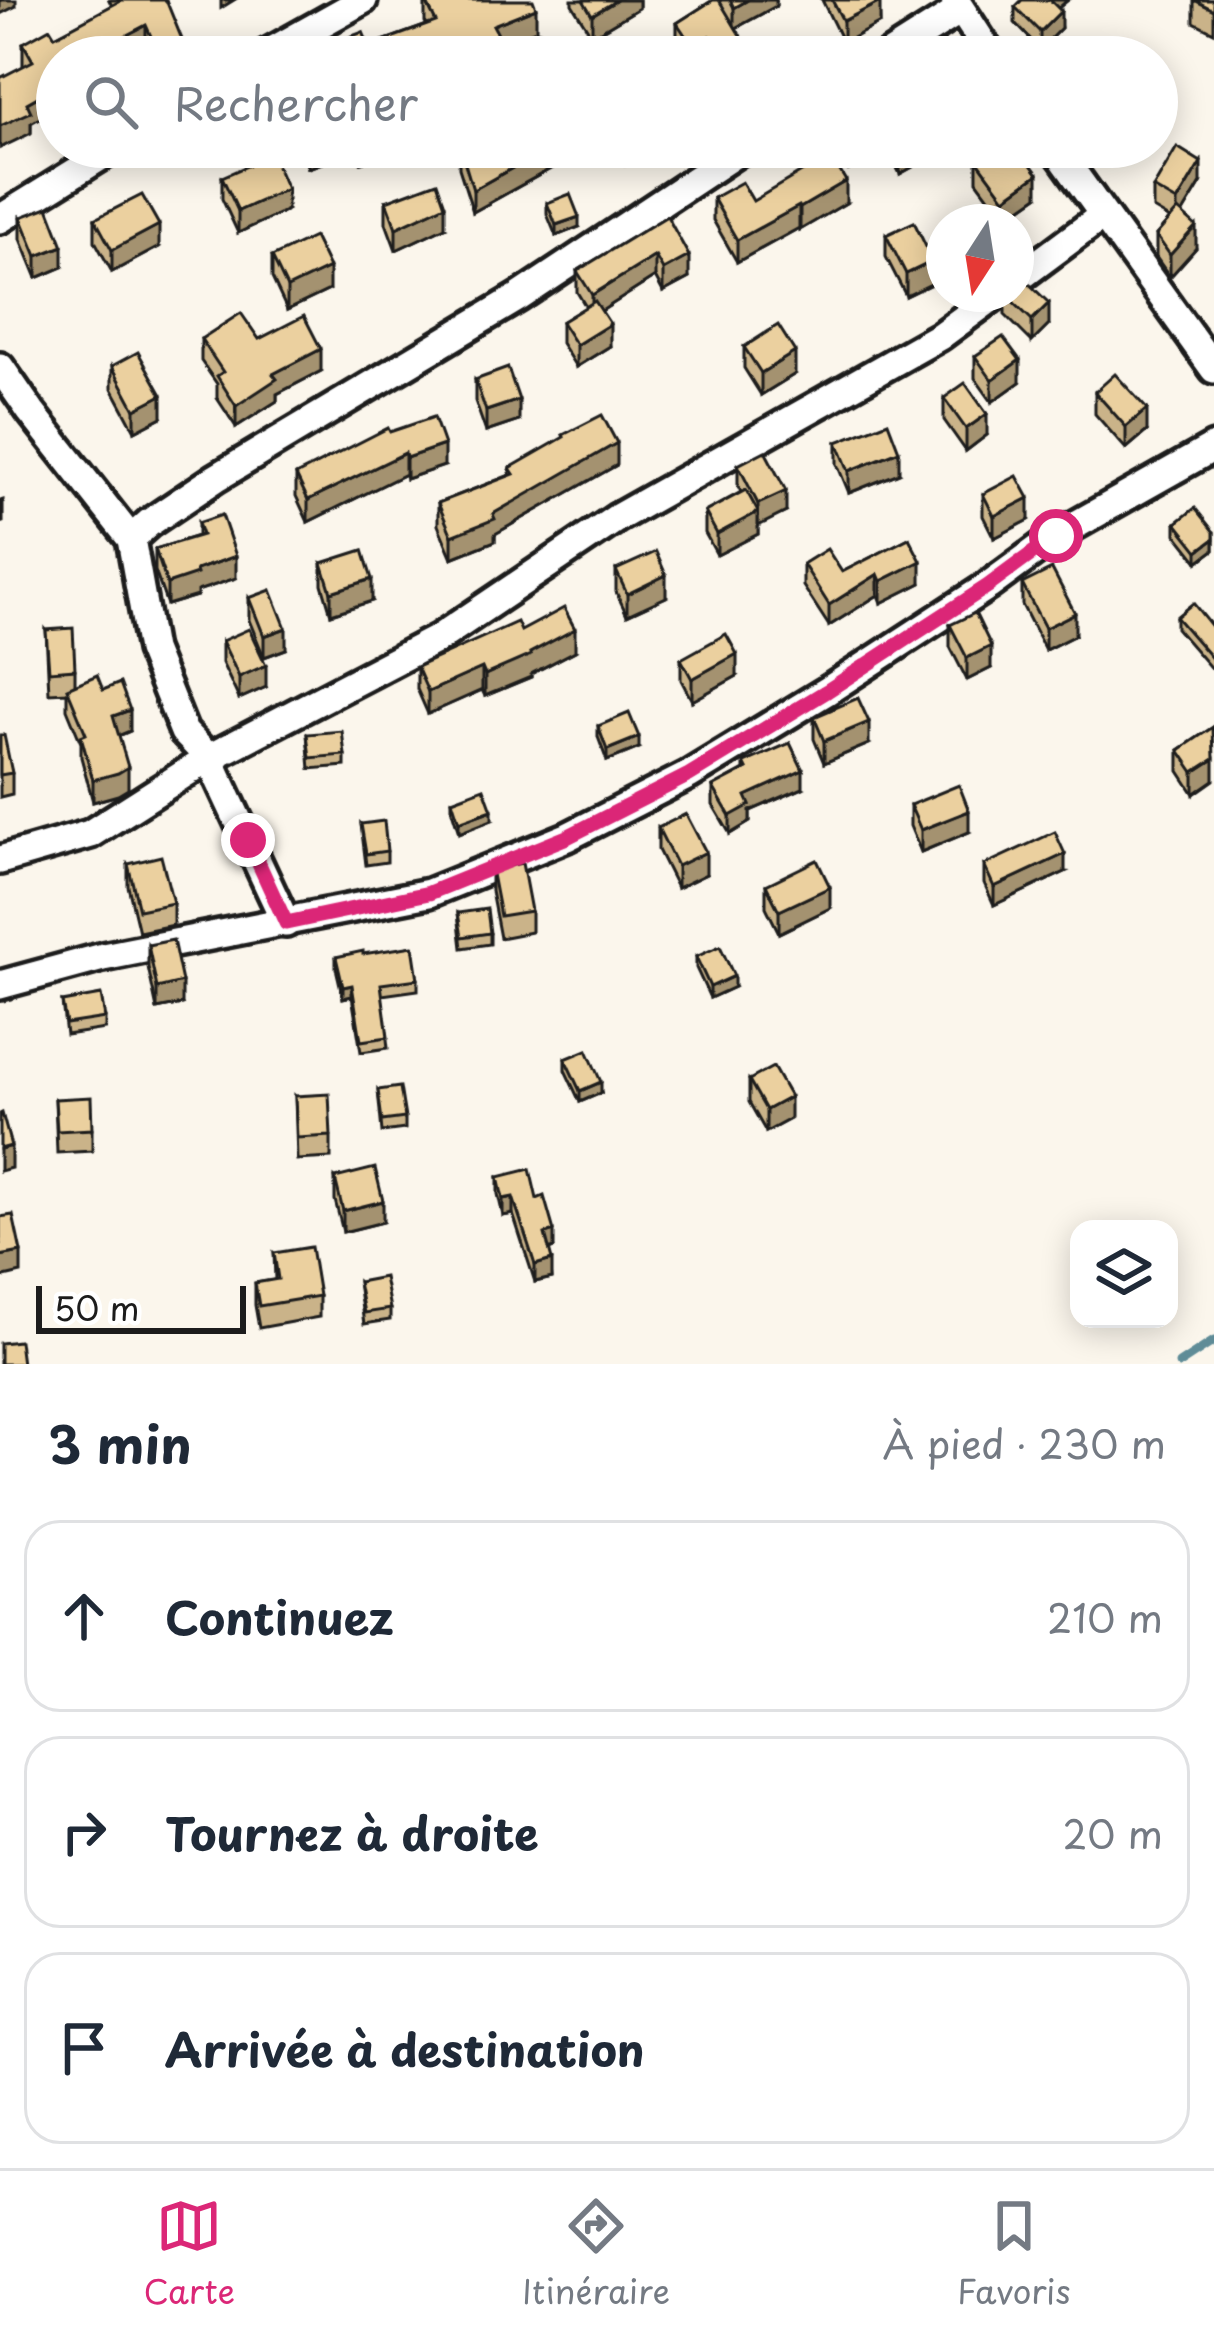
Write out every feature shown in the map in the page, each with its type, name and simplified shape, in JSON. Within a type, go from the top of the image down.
[{"type":"street","points":[[299,36],[363,0]]},
{"type":"street","points":[[915,36],[957,5],[978,36]]},
{"type":"street","points":[[0,219],[82,168]]},
{"type":"street","points":[[131,539],[216,478],[519,297],[713,168]]},
{"type":"street","points":[[1069,168],[1214,369]]},
{"type":"street","points":[[1034,267],[1102,216]]},
{"type":"street","points":[[0,860],[90,834],[209,758],[439,638],[617,518],[940,336],[973,312]]},
{"type":"street","points":[[0,367],[131,539],[152,650],[184,732],[209,758],[286,923]]},
{"type":"street","points":[[0,985],[104,957],[429,893],[567,837],[689,775],[988,586],[1056,536],[1214,447]]},
{"type":"building","points":[[122,0],[166,0],[181,36],[151,36],[146,25],[125,36],[55,36]]},
{"type":"building","points":[[425,0],[533,0],[536,8],[493,25],[499,36],[397,36],[436,22]]},
{"type":"building","points":[[583,0],[617,0],[592,15]]},
{"type":"building","points":[[719,0],[740,36],[686,36],[677,23]]},
{"type":"building","points":[[832,0],[879,0],[880,2],[843,21]]},
{"type":"building","points":[[1022,0],[1050,0],[1061,11],[1040,32],[1015,7]]},
{"type":"building","points":[[1194,0],[1214,0],[1214,10]]},
{"type":"building","points":[[50,28],[55,36],[36,36],[36,98],[27,103],[31,112],[0,126],[0,78],[33,61],[23,43]]},
{"type":"building","points":[[1178,148],[1201,162],[1177,202],[1153,188],[1165,168],[1178,168]]},
{"type":"building","points":[[242,168],[278,168],[287,189],[238,211],[222,177]]},
{"type":"building","points":[[466,168],[512,168],[473,190]]},
{"type":"building","points":[[808,168],[838,168],[846,181],[737,240],[713,198],[742,182],[753,201]]},
{"type":"building","points":[[983,168],[1034,168],[1038,174],[1005,198]]},
{"type":"building","points":[[437,182],[445,205],[396,228],[386,201]]},
{"type":"building","points":[[570,194],[579,217],[556,225],[547,203]]},
{"type":"building","points":[[142,195],[159,225],[112,250],[95,219]]},
{"type":"building","points":[[48,207],[63,246],[37,256],[21,217]]},
{"type":"building","points":[[1178,210],[1196,226],[1170,255],[1156,235]]},
{"type":"building","points":[[667,216],[689,256],[663,270],[655,256],[592,295],[577,271]]},
{"type":"building","points":[[914,222],[926,247],[926,264],[906,274],[886,235]]},
{"type":"building","points":[[314,237],[329,268],[287,288],[272,257]]},
{"type":"building","points":[[1034,289],[1049,303],[1032,320],[1024,312],[1034,312]]},
{"type":"building","points":[[595,301],[610,324],[576,345],[561,322]]},
{"type":"building","points":[[241,313],[259,339],[304,316],[321,349],[273,374],[277,379],[236,406],[217,376],[223,372],[201,339]]},
{"type":"building","points":[[778,325],[795,352],[761,373],[744,347]]},
{"type":"building","points":[[1003,337],[1020,360],[992,380],[975,356]]},
{"type":"building","points":[[138,352],[162,395],[135,409],[112,366]]},
{"type":"building","points":[[508,368],[519,400],[486,411],[475,380]]},
{"type":"building","points":[[1115,374],[1147,409],[1126,427],[1095,392]]},
{"type":"building","points":[[965,383],[987,414],[966,429],[944,398]]},
{"type":"building","points":[[602,415],[617,443],[493,514],[495,519],[452,536],[438,503],[514,474],[510,468]]},
{"type":"building","points":[[434,417],[444,445],[406,458],[405,453],[308,500],[296,475],[388,428],[390,432]]},
{"type":"building","points":[[888,422],[899,451],[849,471],[837,442]]},
{"type":"building","points":[[765,451],[786,491],[758,504],[738,465]]},
{"type":"building","points":[[1017,476],[1029,498],[994,516],[983,494]]},
{"type":"building","points":[[746,490],[758,512],[717,534],[705,512]]},
{"type":"building","points":[[1195,508],[1214,532],[1214,539],[1198,551],[1176,523]]},
{"type":"building","points":[[222,515],[236,556],[167,584],[155,549],[202,535],[198,523]]},
{"type":"building","points":[[909,538],[921,561],[881,581],[878,574],[829,605],[803,564],[827,549],[842,572]]},
{"type":"building","points":[[363,550],[372,579],[331,592],[322,563]]},
{"type":"building","points":[[656,552],[666,575],[627,594],[616,570]]},
{"type":"building","points":[[1052,569],[1075,613],[1045,628],[1022,584]]},
{"type":"building","points":[[271,590],[286,628],[264,636],[249,598]]},
{"type":"building","points":[[1193,603],[1214,629],[1214,661],[1176,617]]},
{"type":"building","points":[[564,608],[575,629],[485,675],[482,668],[428,692],[417,667],[517,622],[521,631]]},
{"type":"building","points":[[975,613],[991,646],[967,658],[950,625]]},
{"type":"building","points":[[73,628],[75,669],[49,671],[46,630]]},
{"type":"building","points":[[249,629],[266,665],[239,677],[222,641]]},
{"type":"building","points":[[726,634],[737,654],[692,679],[681,659]]},
{"type":"building","points":[[97,675],[103,690],[120,683],[130,710],[113,716],[128,767],[93,780],[81,736],[86,734],[67,688]]},
{"type":"building","points":[[858,698],[869,722],[824,741],[814,717]]},
{"type":"building","points":[[629,713],[639,737],[607,750],[598,726]]},
{"type":"building","points":[[1213,727],[1214,759],[1194,772],[1179,750]]},
{"type":"building","points":[[342,731],[345,755],[310,758],[307,734]]},
{"type":"building","points":[[0,735],[4,735],[12,773],[0,775]]},
{"type":"building","points":[[790,743],[803,770],[746,796],[750,805],[730,816],[713,787],[747,769],[744,763]]},
{"type":"building","points":[[959,785],[969,811],[921,830],[910,805]]},
{"type":"building","points":[[484,788],[492,810],[459,822],[452,800]]},
{"type":"building","points":[[686,814],[706,852],[677,866],[658,828]]},
{"type":"building","points":[[384,821],[387,851],[366,854],[361,824]]},
{"type":"building","points":[[1055,832],[1065,854],[994,887],[984,865]]},
{"type":"building","points":[[161,856],[173,903],[139,910],[128,864]]},
{"type":"building","points":[[817,860],[830,887],[779,911],[766,885]]},
{"type":"building","points":[[522,863],[531,911],[500,916],[491,869]]},
{"type":"building","points":[[487,909],[490,933],[462,937],[458,913]]},
{"type":"building","points":[[173,940],[182,982],[157,988],[148,945]]},
{"type":"building","points":[[413,946],[418,979],[381,984],[388,1037],[361,1041],[352,985],[343,987],[336,957]]},
{"type":"building","points":[[720,946],[734,976],[710,987],[696,957]]},
{"type":"building","points":[[101,995],[105,1018],[66,1024],[62,1002]]},
{"type":"building","points":[[587,1050],[601,1082],[580,1091],[565,1059]]},
{"type":"building","points":[[773,1067],[790,1097],[766,1110],[749,1080]]},
{"type":"building","points":[[400,1087],[405,1118],[382,1121],[378,1090]]},
{"type":"building","points":[[329,1094],[331,1136],[297,1138],[295,1096]]},
{"type":"building","points":[[91,1097],[92,1129],[57,1131],[55,1099]]},
{"type":"building","points":[[0,1114],[11,1146],[0,1149]]},
{"type":"building","points":[[375,1168],[383,1201],[343,1211],[335,1178]]},
{"type":"building","points":[[530,1169],[537,1199],[544,1196],[554,1231],[545,1234],[552,1260],[535,1265],[513,1197],[503,1199],[498,1177]]},
{"type":"building","points":[[13,1215],[21,1252],[0,1256],[0,1217]]},
{"type":"building","points":[[311,1247],[319,1296],[259,1306],[255,1283],[278,1279],[274,1253]]},
{"type":"building","points":[[384,1277],[390,1309],[364,1313],[358,1282]]},
{"type":"building","points":[[19,1341],[22,1364],[0,1364],[0,1343]]},
{"type":"waterway","points":[[1179,1364],[1214,1341]]},
{"type":"route","points":[[248,840],[286,923],[429,893],[567,837],[689,775],[868,665],[1056,536]]}]
